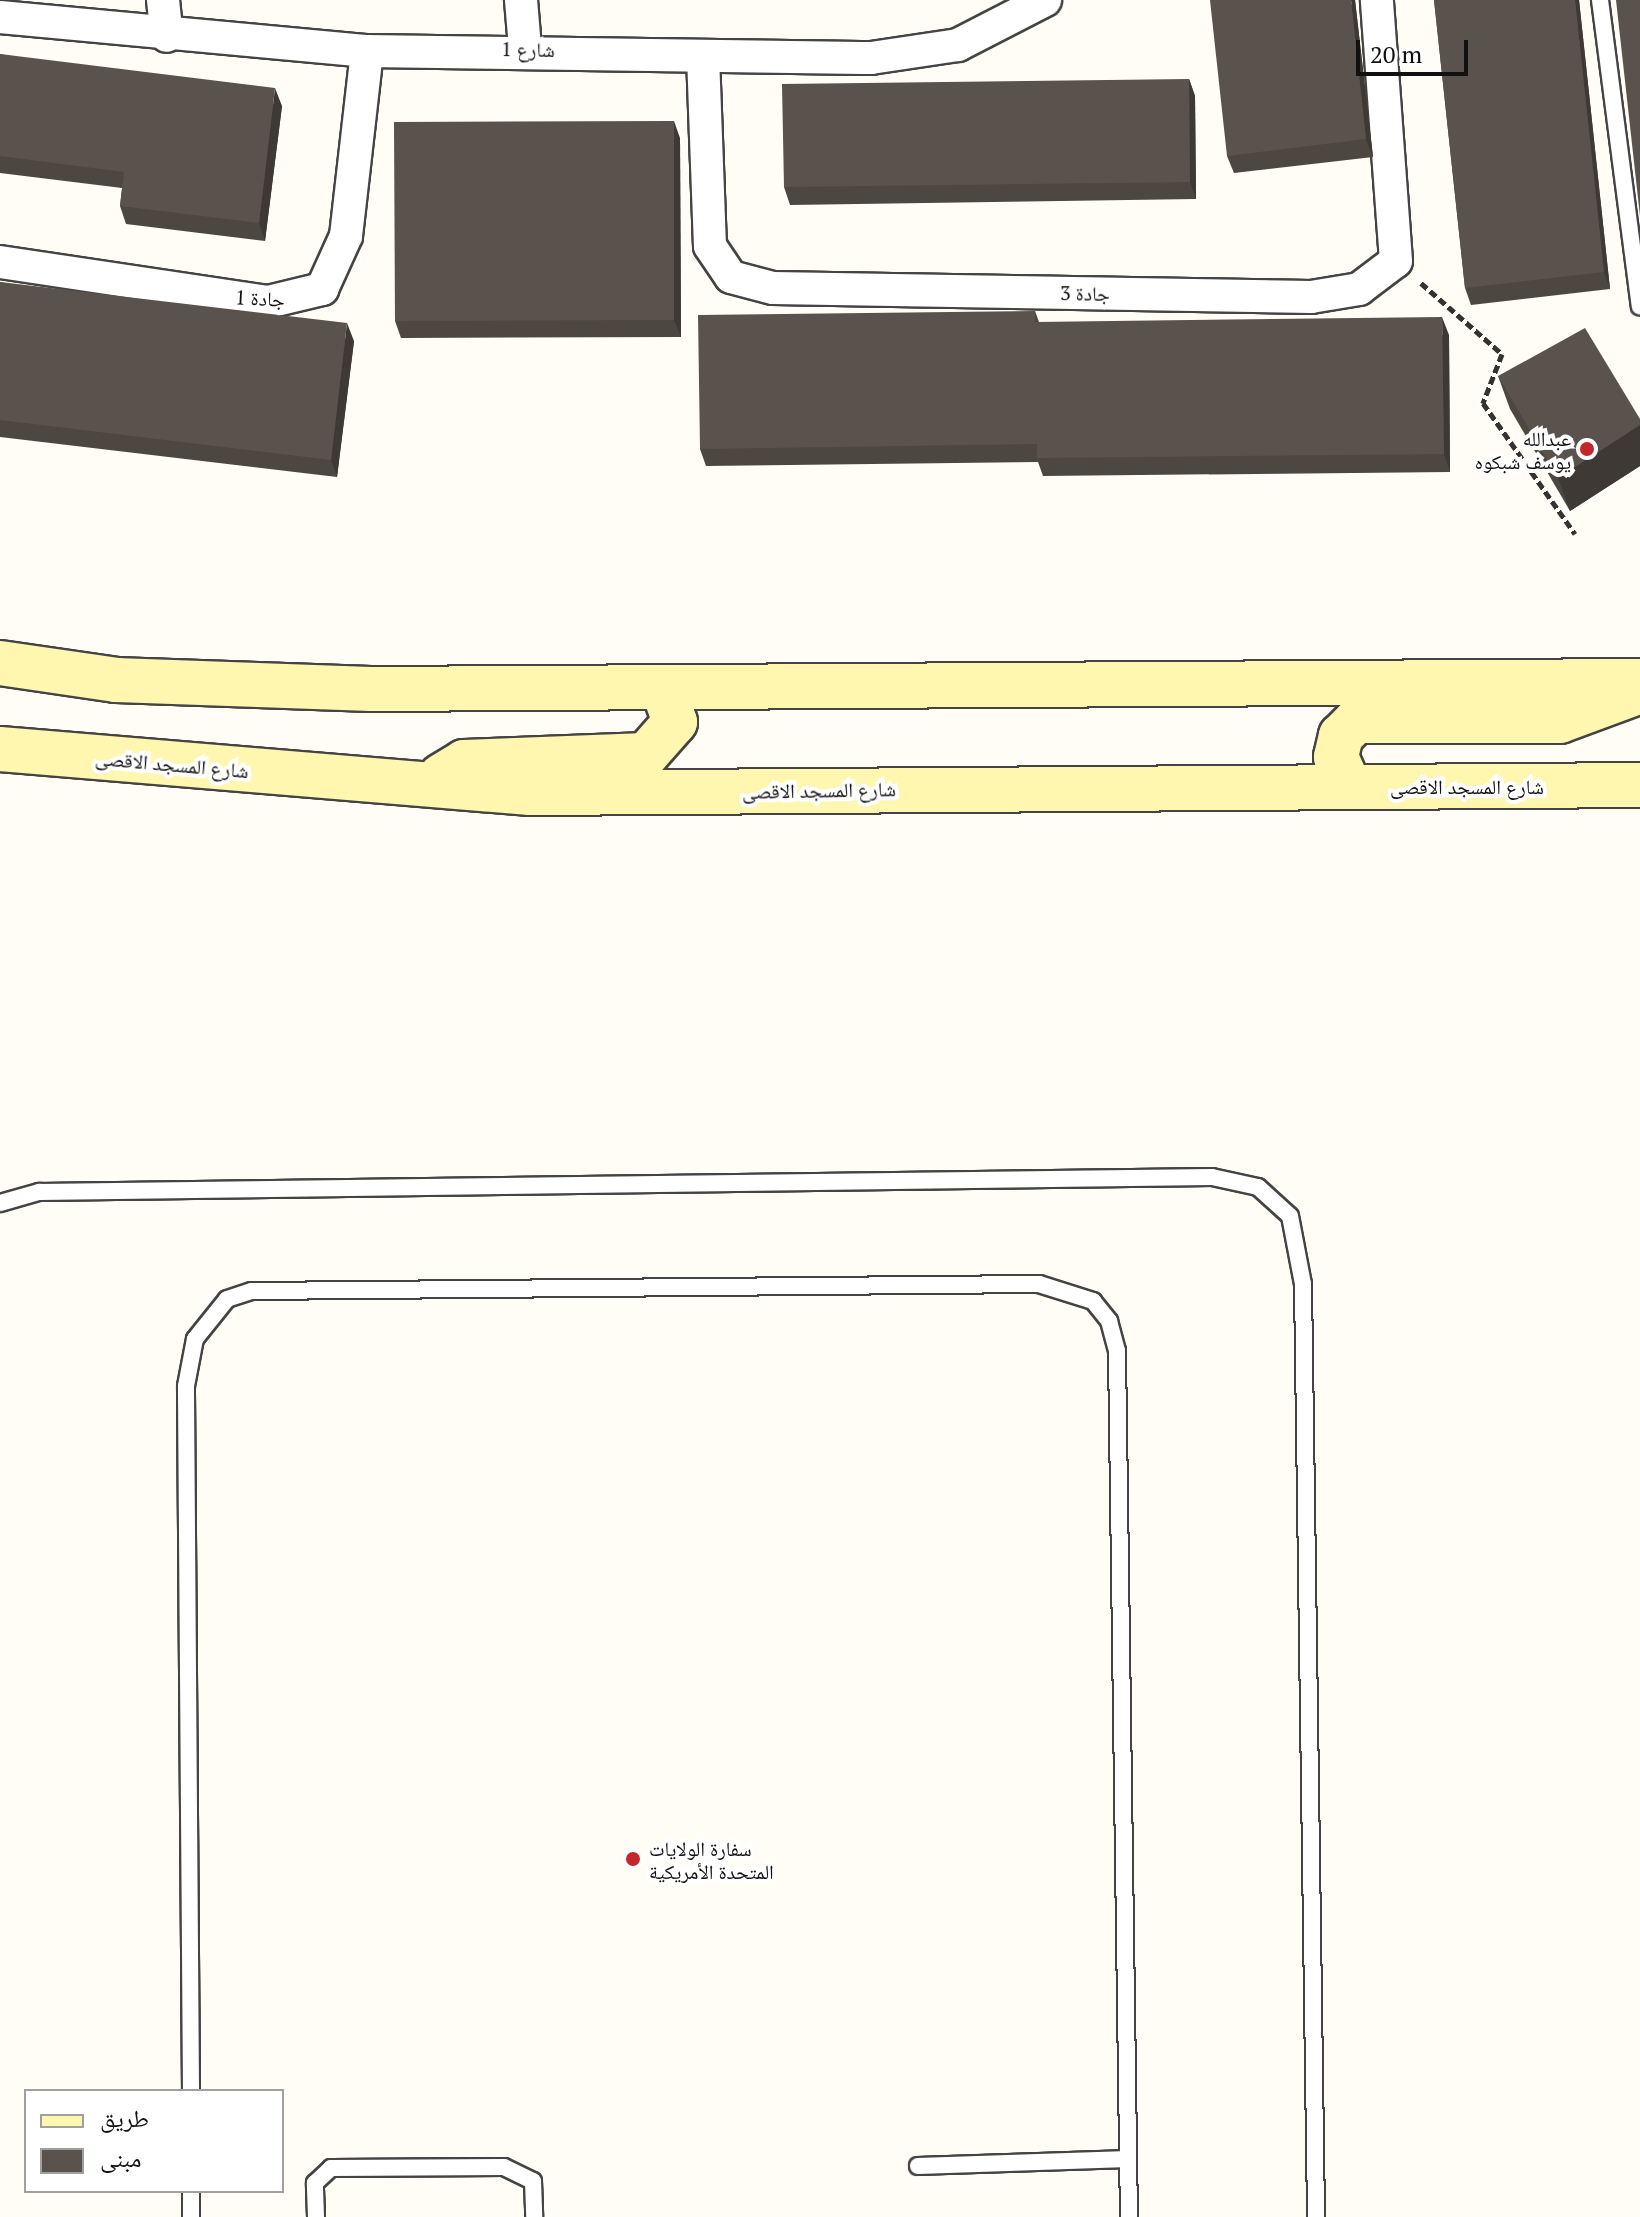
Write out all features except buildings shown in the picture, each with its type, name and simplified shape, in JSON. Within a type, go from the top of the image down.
[{"type":"main road","points":[[0,663],[116,680],[664,692],[1640,681]]},
{"type":"main road","points":[[1349,786],[1336,757],[1341,736],[1356,721],[1560,721],[1640,691]]},
{"type":"main road","points":[[426,786],[464,762],[646,755],[675,722],[664,692]]},
{"type":"main road","name":"شارع المسجد الاقصى","points":[[0,749],[530,793],[1640,785]]},
{"type":"street","points":[[163,0],[167,36]]},
{"type":"street","points":[[521,0],[525,48]]},
{"type":"street","name":"شارع 1","points":[[0,17],[167,36],[367,51],[525,48],[703,56],[871,58],[958,45],[1045,0]]},
{"type":"street","points":[[1377,0],[1396,261]]},
{"type":"street","name":"جادة 1","points":[[0,262],[268,302],[322,289],[346,236],[367,51]]},
{"type":"street","name":"جادة 3","points":[[703,56],[710,246],[731,277],[773,288],[1311,297],[1359,289],[1396,261]]},
{"type":"lane","points":[[1600,0],[1640,306]]},
{"type":"lane","points":[[0,1203],[39,1192],[1212,1177],[1267,1194],[1290,1216],[1303,1284],[1316,2217]]},
{"type":"lane","points":[[191,2089],[186,1386],[195,1339],[227,1299],[252,1291],[1039,1284],[1093,1301],[1109,1321],[1117,1351],[1129,2217]]},
{"type":"lane","points":[[918,2166],[1128,2159]]},
{"type":"lane","points":[[316,2217],[315,2183],[331,2168],[504,2167],[533,2181],[534,2217]]},
{"type":"lane","points":[[191,2193],[191,2217]]},
{"type":"path","points":[[1396,261],[1502,354],[1483,403],[1575,534]]},
{"type":"place","name":"عبدالله يوسف شبكوه","points":[[1587,449]]},
{"type":"place","name":"سفارة الولايات المتحدة الأمريكية","points":[[633,1859]]}]
